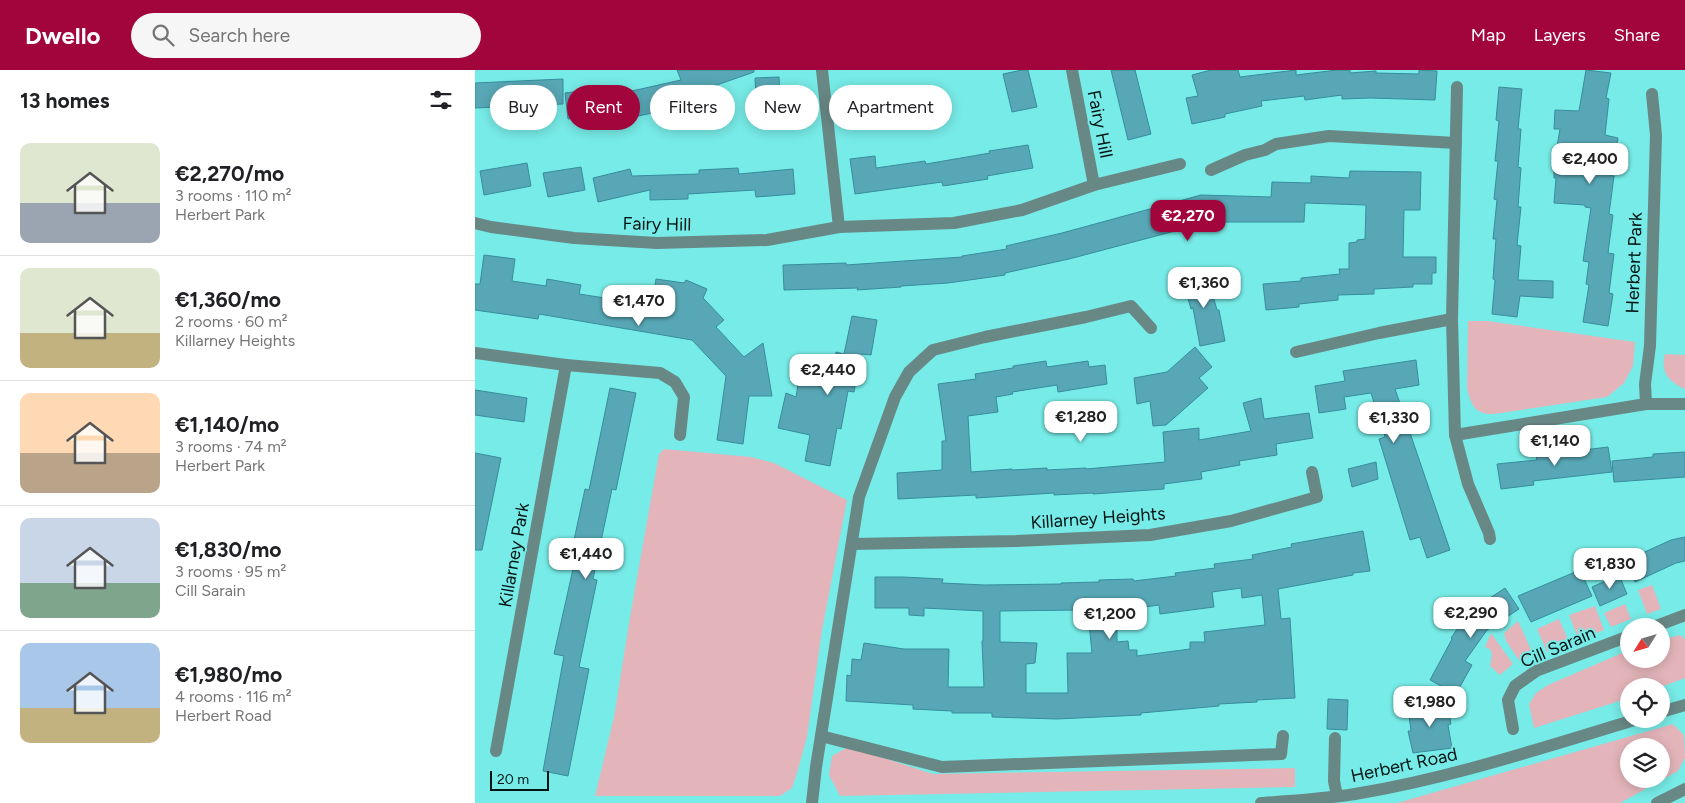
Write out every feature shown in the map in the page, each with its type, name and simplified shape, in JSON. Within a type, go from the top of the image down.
[{"type":"street","points":[[822,70],[839,227]]},
{"type":"street","name":"Fairy Hill","points":[[1072,70],[1094,185]]},
{"type":"street","points":[[1457,87],[1452,320],[1455,435],[1468,484],[1489,532],[1490,539]]},
{"type":"street","name":"Herbert Park","points":[[1645,404],[1645,384],[1650,346],[1655,135],[1652,94]]},
{"type":"street","points":[[1211,170],[1276,144],[1329,136],[1456,143]]},
{"type":"street","name":"Fairy Hill","points":[[475,223],[491,227],[574,238],[657,243],[767,240],[839,227],[954,222],[1022,210],[1094,185],[1180,164]]},
{"type":"street","points":[[812,803],[859,497],[895,397],[909,372],[933,350],[1131,306],[1151,328]]},
{"type":"street","points":[[1296,352],[1379,333],[1452,320]]},
{"type":"street","points":[[475,353],[660,373],[675,382],[684,397],[680,435]]},
{"type":"street","name":"Killarney Park","points":[[496,751],[566,364]]},
{"type":"street","points":[[1455,435],[1645,404],[1685,404]]},
{"type":"street","name":"Killarney Heights","points":[[852,544],[1016,541],[1150,535],[1231,521],[1317,496],[1312,472]]},
{"type":"street","points":[[1670,621],[1685,615]]},
{"type":"street","name":"Cill Sarain","points":[[1513,729],[1508,700],[1515,686],[1536,671],[1620,639]]},
{"type":"street","points":[[1670,709],[1685,704]]},
{"type":"street","name":"Herbert Road","points":[[1261,803],[1337,796],[1398,786],[1448,775],[1620,724]]},
{"type":"street","points":[[821,736],[942,768],[1281,754],[1283,736]]},
{"type":"street","points":[[1335,738],[1334,781],[1337,796]]},
{"type":"street","points":[[1657,803],[1685,789]]},
{"type":"shaded area","points":[[1468,321],[1487,321],[1635,342],[1633,366],[1624,383],[1607,397],[1494,414],[1482,413],[1472,404],[1467,388]]},
{"type":"shaded area","points":[[1665,354],[1685,355],[1685,389],[1674,383],[1667,376],[1664,366]]},
{"type":"shaded area","points":[[664,449],[751,457],[774,463],[847,500],[822,630],[807,737],[792,788],[780,796],[595,796],[614,717],[659,454]]},
{"type":"shaded area","points":[[1652,585],[1661,609],[1647,614],[1638,590]]},
{"type":"shaded area","points":[[1625,604],[1631,618],[1620,618],[1620,623],[1611,627],[1604,613]]},
{"type":"shaded area","points":[[1595,606],[1604,630],[1579,640],[1569,615]]},
{"type":"shaded area","points":[[1559,619],[1569,642],[1547,652],[1537,629]]},
{"type":"shaded area","points":[[1518,621],[1533,654],[1520,662],[1506,641],[1504,633]]},
{"type":"shaded area","points":[[1491,633],[1513,664],[1500,675],[1490,666],[1492,654],[1490,649],[1485,647]]},
{"type":"shaded area","points":[[1680,635],[1685,639],[1685,678],[1670,684],[1670,678],[1620,678],[1620,701],[1534,728],[1529,704],[1536,693],[1548,685],[1620,654],[1620,668],[1670,668],[1670,638]]},
{"type":"shaded area","points":[[1673,724],[1684,735],[1685,758],[1678,771],[1670,775],[1670,738],[1624,738],[1659,728],[1670,728],[1670,725]]},
{"type":"shaded area","points":[[1620,739],[1620,788],[1647,788],[1620,803],[1397,803]]},
{"type":"shaded area","points":[[846,748],[859,750],[933,774],[1295,768],[1295,787],[840,796],[829,775],[832,756]]},
{"type":"building","points":[[677,70],[754,70],[754,72],[717,85],[659,85],[681,80]]},
{"type":"building","points":[[1028,70],[1037,107],[1012,112],[1003,74]]},
{"type":"building","points":[[1111,70],[1135,70],[1151,134],[1128,140]]},
{"type":"building","points":[[1211,70],[1238,70],[1240,77],[1296,70],[1296,75],[1337,70],[1350,70],[1350,73],[1376,71],[1376,73],[1419,74],[1419,70],[1437,71],[1435,100],[1342,99],[1342,95],[1305,100],[1304,96],[1261,101],[1262,106],[1192,124],[1186,98],[1198,96],[1192,75]]},
{"type":"building","points":[[1586,70],[1611,73],[1606,98],[1609,99],[1605,135],[1618,138],[1609,214],[1613,215],[1608,253],[1614,254],[1609,293],[1613,294],[1608,326],[1583,322],[1589,285],[1586,284],[1589,262],[1583,261],[1591,208],[1585,207],[1585,205],[1554,203],[1556,178],[1554,178],[1554,164],[1560,129],[1554,129],[1555,110],[1579,111]]},
{"type":"building","points":[[779,77],[779,85],[755,85],[755,78]]},
{"type":"building","points":[[563,79],[563,104],[557,104],[557,85],[490,85],[490,107],[475,108],[475,83]]},
{"type":"building","points":[[650,87],[650,113],[640,116],[640,89]]},
{"type":"building","points":[[1499,87],[1522,89],[1518,129],[1521,129],[1518,167],[1521,168],[1518,207],[1521,207],[1517,245],[1521,246],[1518,280],[1553,281],[1553,298],[1520,296],[1517,317],[1492,314],[1496,239],[1493,239],[1497,200],[1494,199],[1498,161],[1495,161],[1499,121],[1496,120]]},
{"type":"building","points":[[565,93],[567,93],[567,110]]},
{"type":"building","points":[[1028,145],[1033,168],[987,176],[988,179],[943,186],[942,182],[855,194],[850,159],[875,156],[876,168],[925,161],[926,164]]},
{"type":"building","points":[[527,163],[531,186],[484,195],[480,171]]},
{"type":"building","points":[[581,167],[585,190],[548,197],[543,173]]},
{"type":"building","points":[[738,168],[739,174],[793,169],[795,194],[756,197],[755,190],[688,194],[688,199],[650,200],[650,190],[598,202],[593,178],[630,169],[632,176],[699,174],[699,170]]},
{"type":"building","points":[[1350,171],[1421,172],[1420,210],[1404,210],[1403,257],[1436,257],[1436,273],[1432,273],[1432,284],[1413,284],[1413,287],[1374,289],[1374,294],[1338,295],[1338,300],[1299,304],[1299,307],[1266,310],[1263,284],[1301,281],[1301,278],[1340,274],[1339,269],[1349,269],[1349,243],[1365,239],[1366,205],[1305,203],[1304,222],[1209,222],[1069,259],[1005,273],[1005,275],[948,283],[857,290],[858,288],[784,290],[783,265],[846,263],[846,265],[962,257],[1007,249],[1006,246],[1062,233],[1201,195],[1271,197],[1272,182],[1311,183],[1311,176],[1349,178]]},
{"type":"building","points":[[484,255],[515,259],[512,281],[546,286],[547,279],[581,285],[579,294],[637,303],[638,296],[653,299],[656,279],[684,283],[686,280],[707,289],[703,298],[724,320],[716,327],[744,357],[763,343],[772,396],[749,396],[743,444],[717,440],[726,376],[692,340],[539,314],[538,319],[475,310],[475,284],[480,284]]},
{"type":"building","points":[[1206,271],[1217,310],[1219,310],[1225,341],[1200,346],[1193,308],[1191,309],[1182,278]]},
{"type":"building","points":[[852,316],[877,320],[871,355],[861,354],[854,392],[848,391],[841,429],[837,428],[830,466],[805,461],[810,435],[778,428],[786,393],[796,397],[799,379],[830,383],[836,352],[844,354]]},
{"type":"building","points":[[1195,347],[1212,367],[1199,378],[1208,388],[1166,425],[1153,426],[1150,401],[1137,404],[1134,378],[1167,372]]},
{"type":"building","points":[[1416,360],[1419,385],[1395,389],[1450,550],[1427,558],[1420,537],[1410,540],[1379,439],[1385,437],[1371,393],[1344,397],[1346,409],[1319,413],[1315,386],[1345,381],[1343,371]]},
{"type":"building","points":[[1046,361],[1047,367],[1088,361],[1089,367],[1105,365],[1107,384],[1058,392],[1057,385],[1012,392],[1013,394],[996,397],[998,412],[968,416],[971,472],[1047,468],[1047,470],[1086,469],[1165,462],[1163,432],[1199,428],[1199,440],[1251,431],[1243,403],[1261,398],[1264,419],[1309,413],[1313,438],[1276,444],[1277,455],[1239,461],[1240,465],[1201,472],[1202,479],[1164,484],[1164,489],[1093,494],[1054,495],[1054,493],[976,498],[976,495],[898,499],[897,473],[942,470],[942,441],[946,441],[938,384],[976,379],[975,374]]},
{"type":"building","points":[[610,388],[636,393],[616,490],[612,489],[593,579],[597,580],[579,667],[589,669],[568,776],[543,771],[564,656],[554,654],[573,569],[568,568],[585,489],[589,490]]},
{"type":"building","points":[[475,390],[527,398],[524,422],[475,415]]},
{"type":"building","points":[[1608,447],[1612,472],[1533,481],[1534,485],[1501,489],[1497,464],[1537,460],[1536,456]]},
{"type":"building","points":[[1685,452],[1685,477],[1614,482],[1612,461],[1653,457],[1653,454]]},
{"type":"building","points":[[475,453],[501,458],[482,550],[475,550]]},
{"type":"building","points":[[1376,462],[1378,479],[1352,487],[1348,469]]},
{"type":"building","points":[[1363,531],[1370,571],[1278,589],[1281,619],[1290,618],[1295,698],[1219,704],[1219,706],[1141,713],[1141,715],[1057,719],[992,717],[992,713],[952,713],[952,711],[913,709],[913,705],[846,701],[847,675],[851,676],[852,659],[861,660],[864,643],[904,649],[949,649],[948,687],[984,687],[983,611],[924,608],[924,616],[909,615],[909,608],[875,608],[875,577],[943,579],[942,583],[984,585],[1061,584],[1133,579],[1134,581],[1176,576],[1175,573],[1215,568],[1214,564],[1253,559],[1252,555],[1292,547],[1291,544]],"holes":[[[1241,588],[1242,598],[1262,595],[1265,625],[1204,632],[1205,642],[1190,642],[1190,649],[1137,656],[1137,650],[1129,650],[1128,641],[1117,642],[1117,611],[1159,605],[1160,614],[1214,607],[1212,592]],[[1078,610],[1078,623],[1089,623],[1092,653],[1067,653],[1068,693],[1026,693],[1026,664],[1035,663],[1037,643],[1000,642],[1000,611]]]},
{"type":"building","points":[[1685,537],[1685,561],[1676,563],[1635,582],[1625,561],[1671,540]]},
{"type":"building","points":[[1580,570],[1592,596],[1531,622],[1518,596]]},
{"type":"building","points":[[1619,575],[1627,594],[1600,606],[1592,587]]},
{"type":"building","points":[[1505,588],[1519,609],[1487,630],[1465,661],[1472,665],[1456,694],[1430,680],[1451,638],[1469,612]]},
{"type":"building","points":[[1328,699],[1348,700],[1347,730],[1327,729]]},
{"type":"building","points":[[1447,702],[1451,724],[1448,725],[1452,748],[1413,753],[1408,731],[1411,731],[1408,708]]}]
